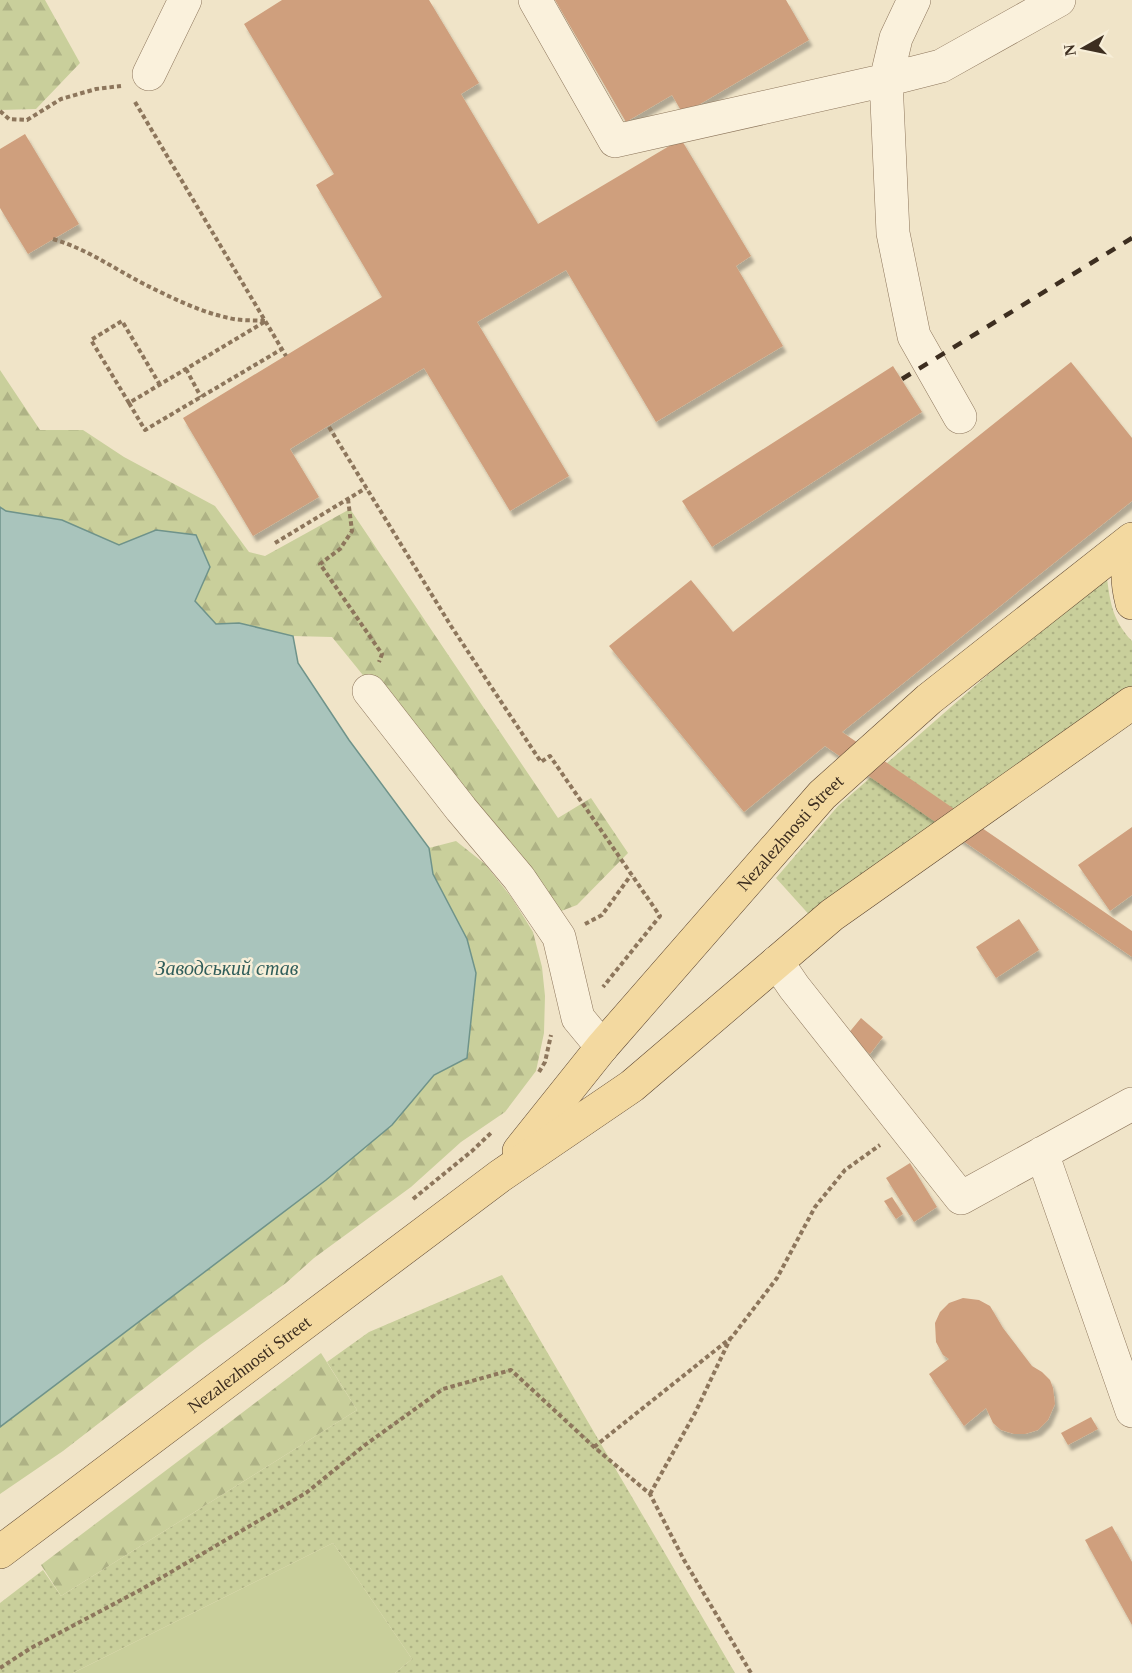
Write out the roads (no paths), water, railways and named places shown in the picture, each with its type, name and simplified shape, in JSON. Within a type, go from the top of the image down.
[{"type":"main road","points":[[1132,540],[1127,582],[1132,603]]},
{"type":"main road","name":"Nezalezhnosti Street","points":[[500,1176],[602,1047],[822,795],[929,699],[1132,540]]},
{"type":"main road","name":"Nezalezhnosti Street","points":[[0,1552],[500,1176],[632,1086],[832,915],[1132,703]]},
{"type":"street","points":[[135,85],[185,0]]},
{"type":"street","points":[[535,0],[615,141],[940,66],[1059,0]]},
{"type":"street","points":[[914,0],[896,38],[886,80],[892,233],[914,336],[960,417]]},
{"type":"street","points":[[369,691],[461,809],[519,878],[559,937],[565,1022],[602,1047]]},
{"type":"street","points":[[777,962],[794,987],[961,1198],[1132,1104]]},
{"type":"street","points":[[1042,1153],[1132,1412]]},
{"type":"water","name":"Заводський став","points":[[0,507],[6,511],[62,520],[119,545],[156,530],[196,535],[210,567],[195,601],[216,624],[239,623],[293,636],[298,663],[349,740],[429,848],[433,874],[467,939],[476,973],[467,1058],[434,1075],[392,1125],[326,1180],[0,1427]]},
{"type":"railway","points":[[902,379],[1132,238]]}]
